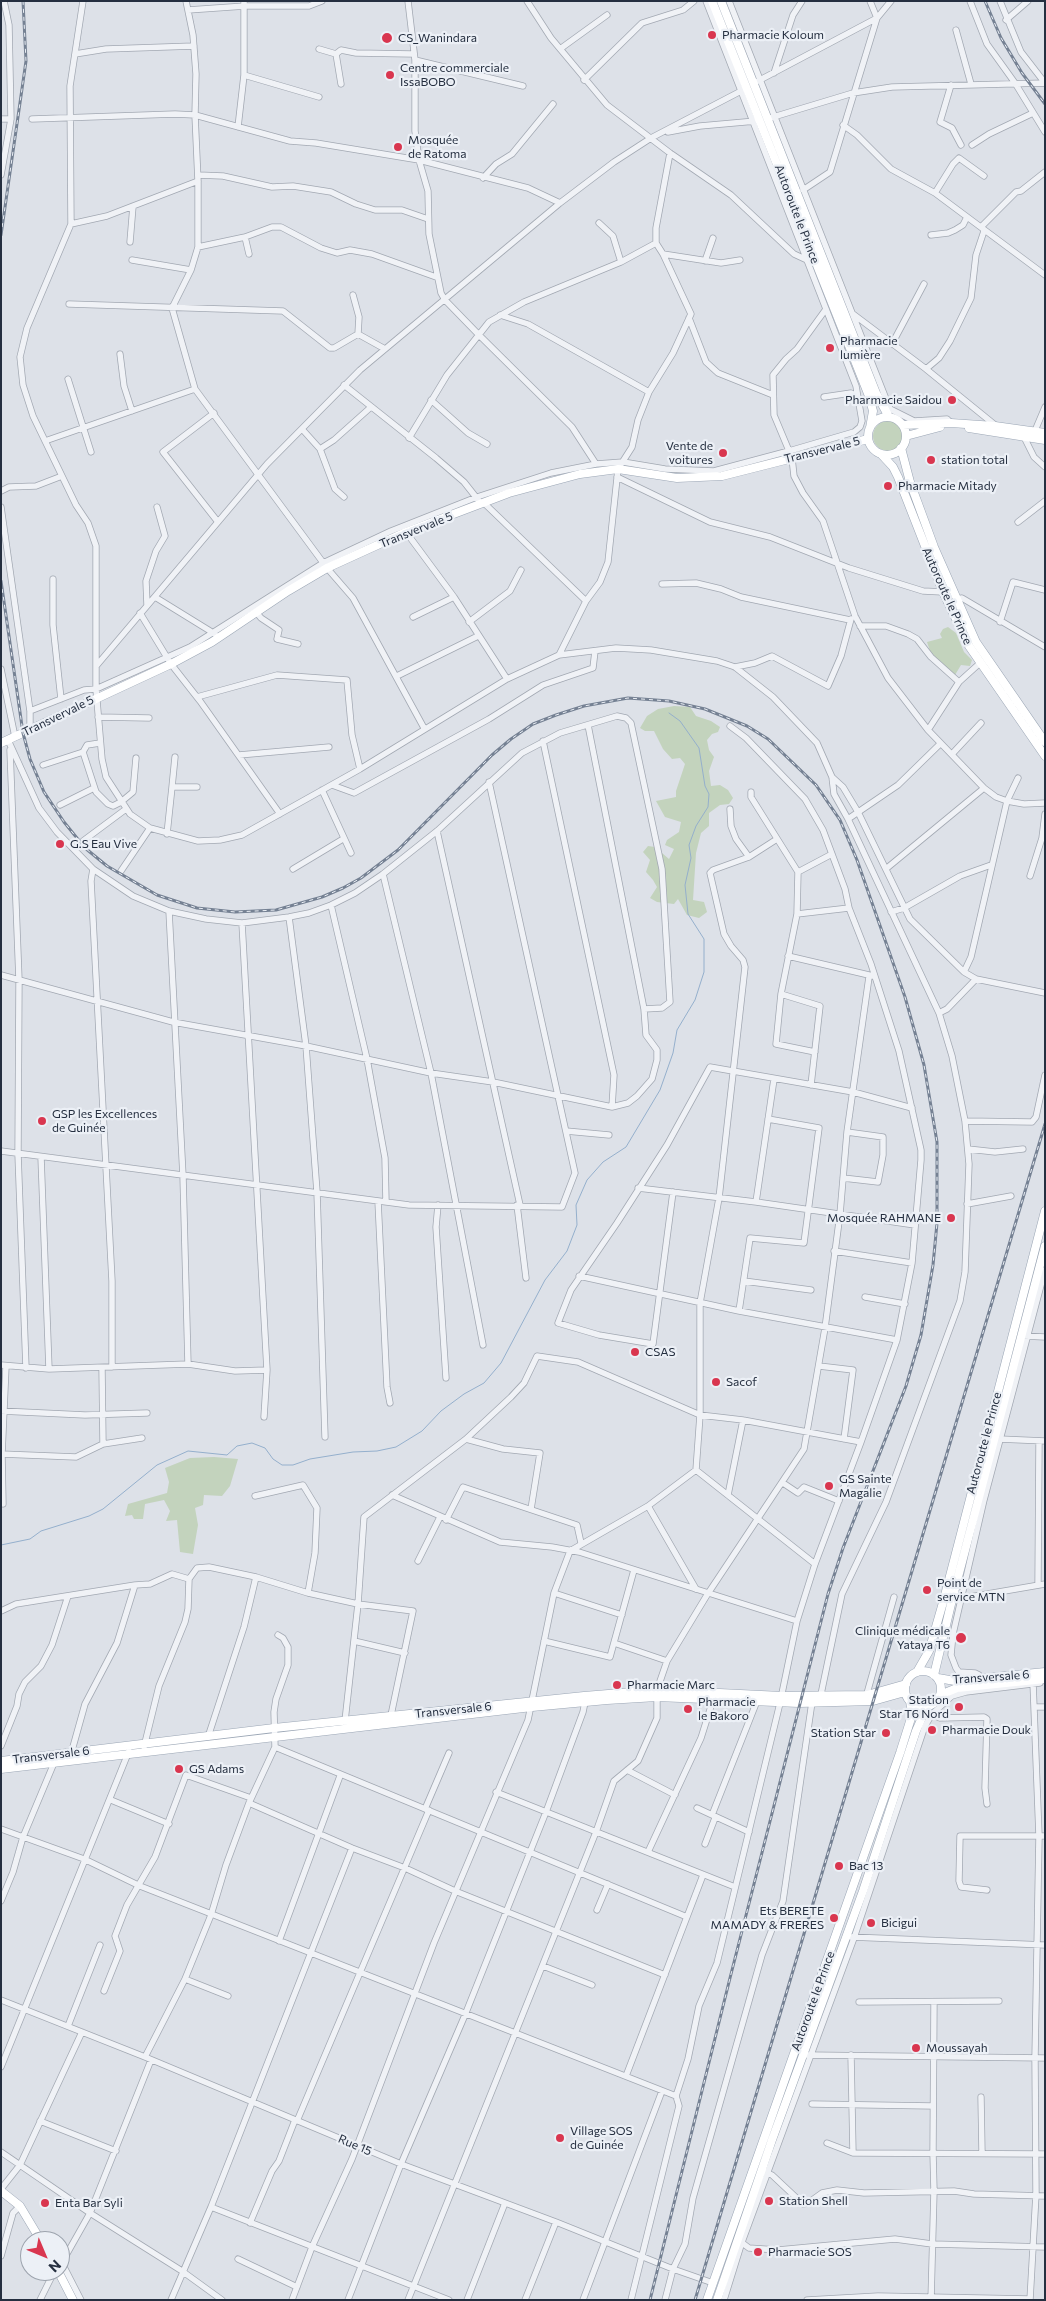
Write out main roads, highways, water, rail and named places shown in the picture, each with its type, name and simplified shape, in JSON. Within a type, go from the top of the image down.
[{"type":"main road","name":"Autoroute le Prince","points":[[712,1],[750,86],[889,417]]},
{"type":"main road","name":"Autoroute le Prince","points":[[721,1],[750,86]]},
{"type":"main road","name":"Autoroute le Prince","points":[[764,119],[810,259],[873,411],[870,428]]},
{"type":"main road","points":[[889,417],[903,425],[906,436],[901,448],[892,454],[881,454],[873,448],[868,439],[870,428],[878,419],[889,417]]},
{"type":"main road","points":[[903,425],[951,423],[995,426],[1045,434]]},
{"type":"main road","points":[[906,436],[940,426],[965,427],[1045,440]]},
{"type":"main road","name":"Transvervale 5","points":[[8,740],[96,693],[169,661],[256,612],[325,566],[481,501],[580,474],[618,473],[677,478],[722,476],[790,455],[868,439]]},
{"type":"main road","name":"Autoroute le Prince","points":[[901,448],[910,482],[934,547],[976,642],[1045,742]]},
{"type":"main road","name":"Autoroute le Prince","points":[[881,454],[893,467],[898,476],[943,592],[969,646],[1045,756]]},
{"type":"main road","name":"Autoroute le Prince","points":[[917,1672],[928,1651],[944,1599],[1045,1211]]},
{"type":"main road","name":"Autoroute le Prince","points":[[936,1677],[1024,1336],[1045,1246]]},
{"type":"main road","points":[[917,1672],[929,1672],[936,1677],[941,1688],[940,1695],[928,1711],[910,1701],[906,1688],[910,1677],[917,1672]]},
{"type":"main road","name":"Transversale 6","points":[[940,1695],[952,1693],[981,1682],[1045,1672]]},
{"type":"main road","name":"Transversale 6","points":[[936,1677],[981,1682],[1033,1682],[1045,1678]]},
{"type":"main road","name":"Transversale 6","points":[[532,1704],[585,1702],[657,1694],[712,1700],[757,1701],[866,1698],[906,1688]]},
{"type":"main road","name":"Transversale 6","points":[[1,1769],[275,1738],[390,1720],[532,1704],[657,1694],[781,1700]]},
{"type":"main road","name":"Autoroute le Prince","points":[[707,2300],[897,1762],[912,1715],[910,1701]]},
{"type":"main road","name":"Autoroute le Prince","points":[[717,2300],[850,1937],[916,1731],[928,1711]]},
{"type":"main road","name":"Transversale 6","points":[[1,1762],[70,1754],[131,1744],[208,1737],[345,1720],[390,1720]]},
{"type":"main road","points":[[1,2190],[20,2206],[35,2231]]},
{"type":"main road","points":[[63,2281],[73,2300]]},
{"type":"waterway","points":[[1,1545],[30,1539],[41,1531],[89,1516],[103,1509],[157,1465],[188,1451],[227,1455],[237,1446],[252,1443],[265,1448],[273,1459],[282,1465],[293,1465],[310,1459],[396,1447],[422,1431],[441,1411],[464,1394],[484,1383],[501,1363],[545,1280],[567,1251],[577,1225],[576,1205],[587,1180],[603,1162],[626,1147],[660,1090],[673,1053],[677,1030],[695,1000],[704,972],[704,939],[688,914],[685,885],[691,858],[689,845],[696,826],[708,807],[709,794],[705,786],[699,748],[680,721],[669,713]]},
{"type":"railway","points":[[1,235],[26,61],[23,1]]},
{"type":"railway","points":[[985,1],[1001,38],[1022,73],[1045,104]]},
{"type":"railway","points":[[1,581],[23,733],[30,759],[44,792],[64,822],[85,848],[107,866],[157,895],[197,908],[235,912],[276,910],[322,897],[361,878],[398,850],[492,755],[533,724],[584,706],[628,698],[669,701],[705,709],[747,726],[768,739],[816,785],[840,820],[857,860],[905,997],[924,1065],[937,1142],[937,1223],[933,1265],[921,1335],[906,1386],[843,1548],[828,1594],[650,2300]]},
{"type":"railway","points":[[695,2300],[1045,1124]]},
{"type":"place","name":"Pharmacie Koloum","points":[[712,35]]},
{"type":"place","name":"CS_Wanindara","points":[[387,38]]},
{"type":"place","name":"Centre commerciale IssaBOBO","points":[[390,75]]},
{"type":"place","name":"Mosquée de Ratoma","points":[[398,147]]},
{"type":"place","name":"Pharmacie lumière","points":[[830,348]]},
{"type":"place","name":"Pharmacie Saidou","points":[[952,400]]},
{"type":"place","name":"Vente de voitures","points":[[723,453]]},
{"type":"place","name":"station total","points":[[931,460]]},
{"type":"place","name":"Pharmacie Mitady","points":[[888,486]]},
{"type":"place","name":"G.S Eau Vive","points":[[60,844]]},
{"type":"place","name":"GSP les Excellences de Guinée","points":[[42,1121]]},
{"type":"place","name":"Mosquée RAHMANE","points":[[951,1218]]},
{"type":"place","name":"CSAS","points":[[635,1352]]},
{"type":"place","name":"Sacof","points":[[716,1382]]},
{"type":"place","name":"GS Sainte Magalie","points":[[829,1486]]},
{"type":"place","name":"Point de service MTN","points":[[927,1590]]},
{"type":"place","name":"Clinique médicale Yataya T6","points":[[961,1638]]},
{"type":"place","name":"Pharmacie Marc","points":[[617,1685]]},
{"type":"place","name":"Station Star T6 Nord","points":[[959,1707]]},
{"type":"place","name":"Pharmacie le Bakoro","points":[[688,1709]]},
{"type":"place","name":"Pharmacie Douk","points":[[932,1730]]},
{"type":"place","name":"Station Star","points":[[886,1733]]},
{"type":"place","name":"GS Adams","points":[[179,1769]]},
{"type":"place","name":"Bac 13","points":[[839,1866]]},
{"type":"place","name":"Ets BERETE MAMADY & FRERES","points":[[834,1918]]},
{"type":"place","name":"Bicigui","points":[[871,1923]]},
{"type":"place","name":"Moussayah","points":[[916,2048]]},
{"type":"place","name":"Village SOS de Guinée","points":[[560,2138]]},
{"type":"place","name":"Station Shell","points":[[769,2201]]},
{"type":"place","name":"Enta Bar Syli","points":[[45,2203]]},
{"type":"place","name":"Pharmacie SOS","points":[[758,2252]]}]
